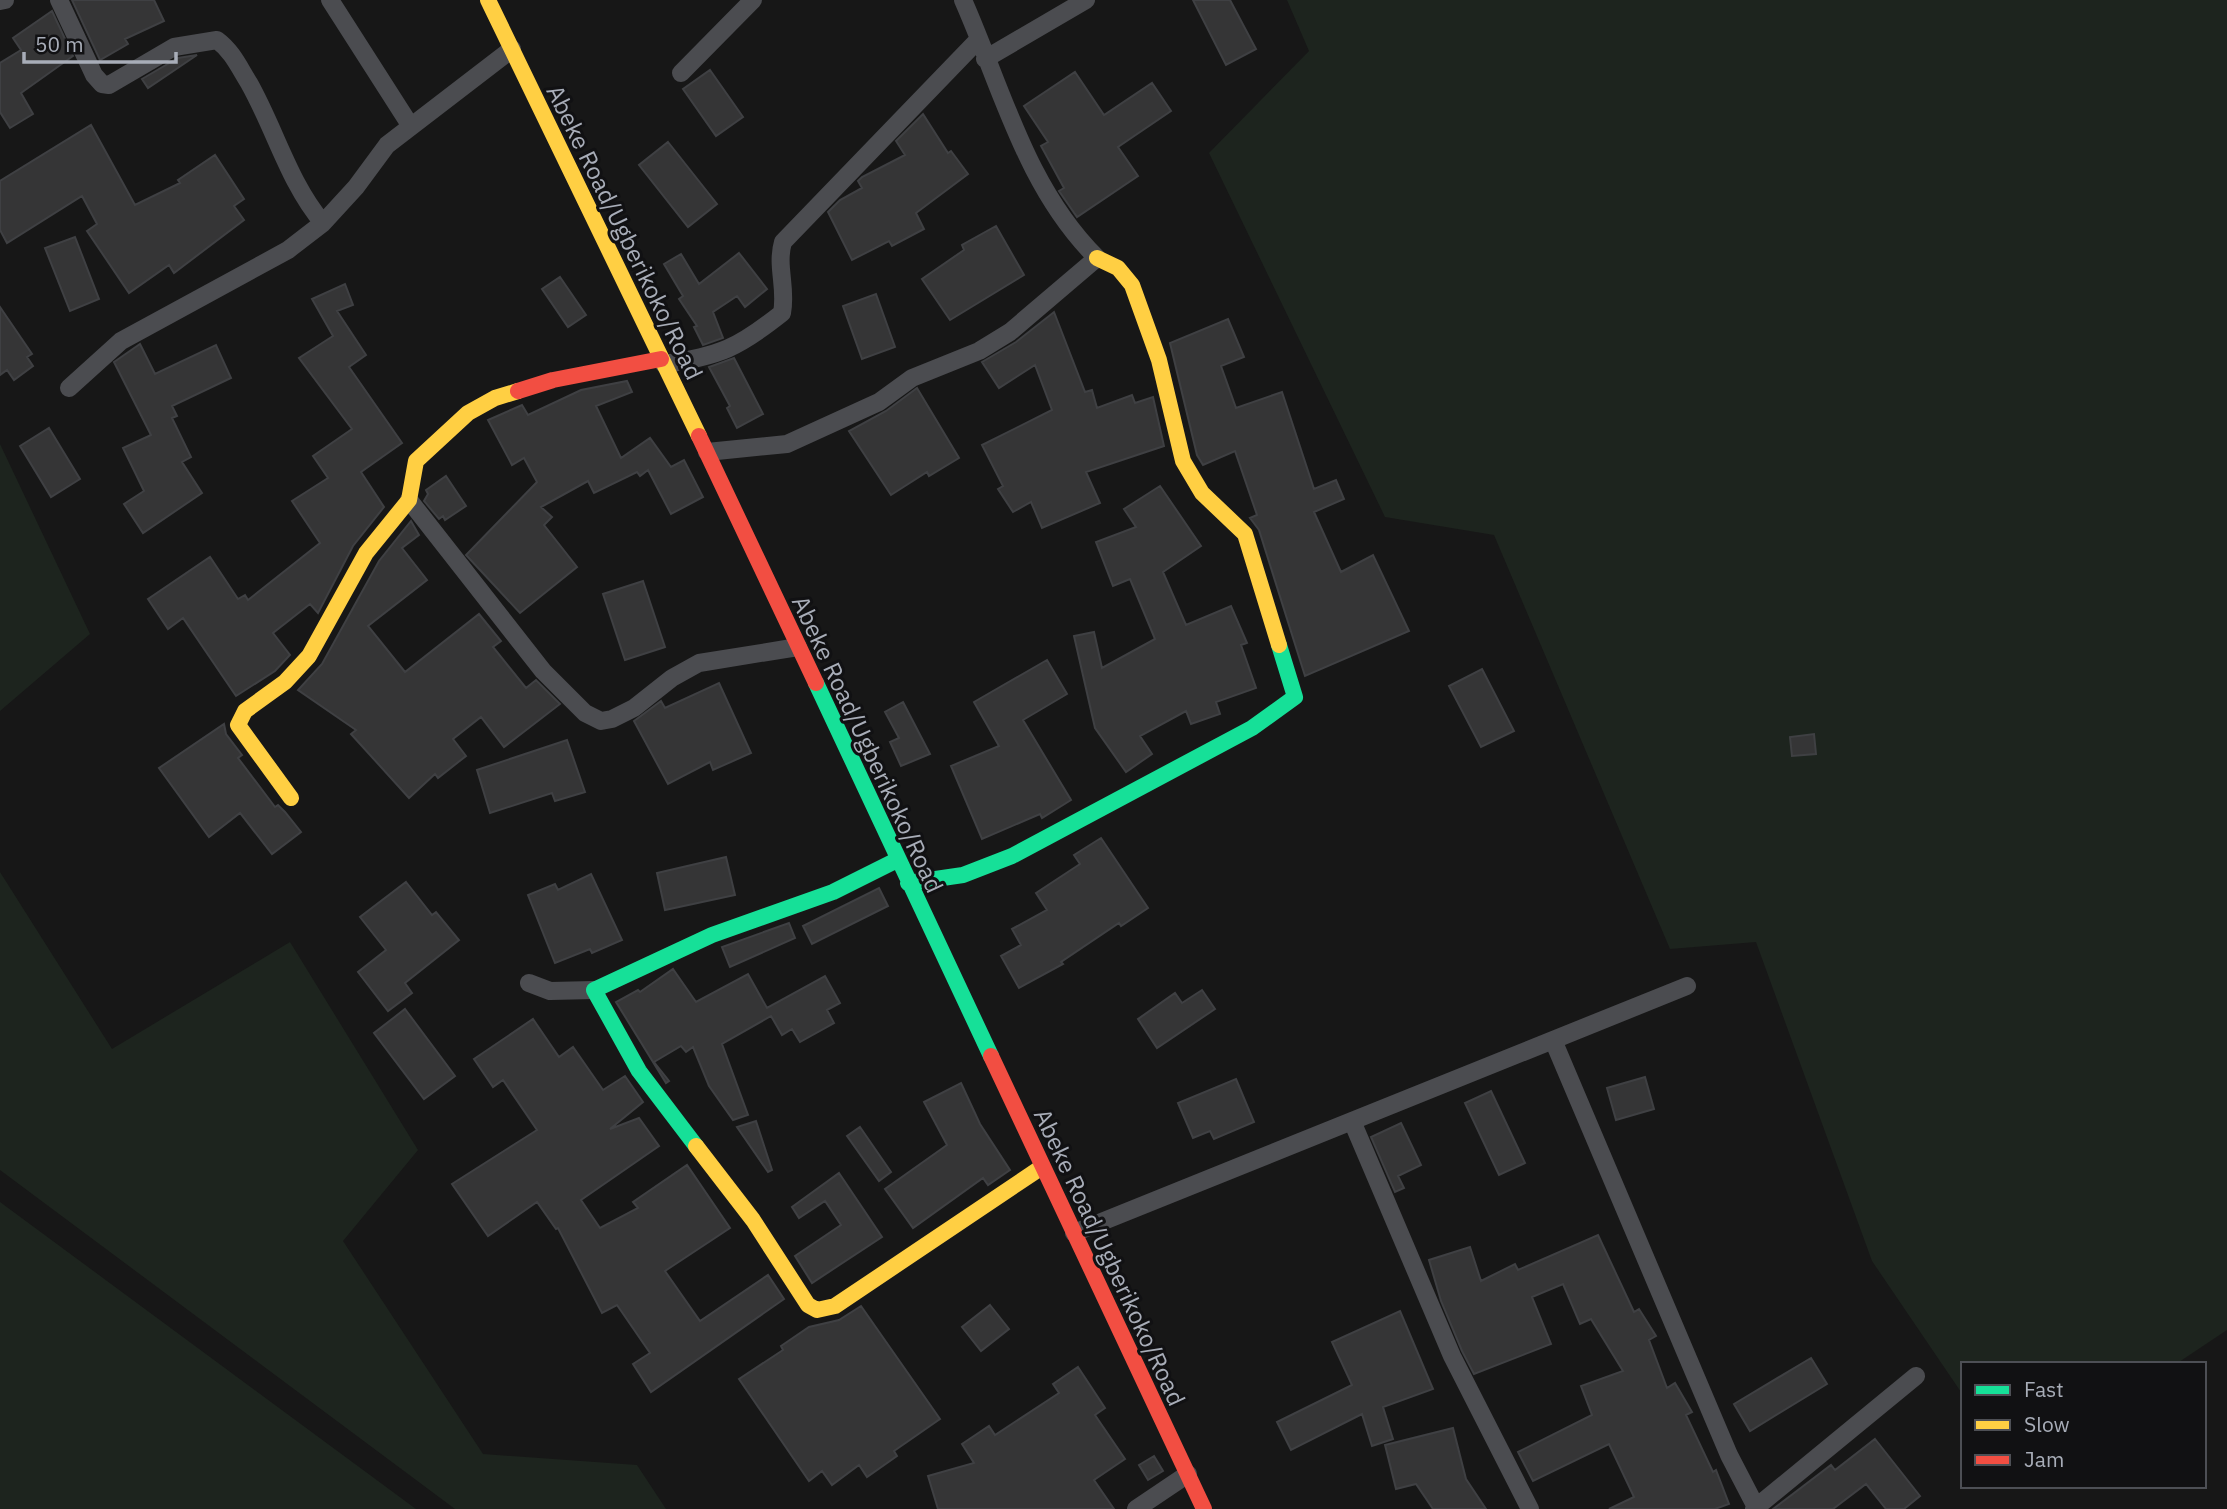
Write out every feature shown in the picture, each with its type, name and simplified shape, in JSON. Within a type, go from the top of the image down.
[{"type":"street","points":[[60,0],[94,75],[102,84],[109,85],[174,47],[217,40],[229,48],[269,120],[304,201],[323,223]]},
{"type":"street","points":[[330,0],[410,125]]},
{"type":"street","name":"Abeke Road/Ugberikoko/Road","points":[[488,0],[663,361],[1204,1509]]},
{"type":"street","points":[[681,73],[753,0]]},
{"type":"street","points":[[908,883],[963,875],[1023,851],[1252,728],[1295,697],[1245,534],[1191,479],[1183,461],[1149,327],[1127,279],[1112,264],[1097,258],[1037,178],[985,59],[963,0]]},
{"type":"street","points":[[985,59],[1086,0]]},
{"type":"street","points":[[291,798],[238,725],[239,719],[245,711],[285,682],[309,656],[336,612],[366,553],[409,500],[416,461],[468,413],[495,398],[553,380],[663,361],[708,358],[730,350],[782,313],[786,296],[779,256],[783,242],[978,40]]},
{"type":"street","points":[[69,387],[121,341],[288,250],[323,223],[356,187],[387,145],[512,49]]},
{"type":"street","points":[[706,452],[788,444],[879,402],[912,378],[979,351],[1010,332],[1097,258]]},
{"type":"street","points":[[409,500],[543,671],[585,713],[601,721],[634,708],[672,678],[699,663],[798,647]]},
{"type":"street","points":[[529,983],[550,991],[594,990],[712,935],[833,892],[897,860]]},
{"type":"street","points":[[1074,1233],[1687,986]]},
{"type":"street","points":[[594,990],[604,1013],[647,1086],[764,1233],[807,1305],[817,1310],[835,1306],[1042,1167]]},
{"type":"street","points":[[1553,1040],[1729,1455],[1756,1508],[1916,1376]]},
{"type":"street","points":[[1353,1121],[1452,1356],[1530,1509]]},
{"type":"street","points":[[1136,1509],[1188,1474]]},
{"type":"shaded area","points":[[1287,0],[2227,0],[2227,1330],[2179,1362],[1961,1362],[1961,1392],[1872,1261],[1756,942],[1670,949],[1494,535],[1385,517],[1209,153],[1309,51]]},
{"type":"shaded area","points":[[0,444],[90,634],[0,711]]},
{"type":"shaded area","points":[[0,872],[112,1049],[290,942],[418,1150],[343,1241],[483,1454],[637,1465],[666,1509],[455,1509],[0,1170]]},
{"type":"shaded area","points":[[0,1202],[416,1509],[0,1509]]},
{"type":"building","points":[[72,0],[154,0],[164,21],[125,39],[128,44],[100,60]]},
{"type":"building","points":[[1193,0],[1230,0],[1256,49],[1226,65]]},
{"type":"building","points":[[52,11],[73,56],[21,93],[33,114],[10,128],[0,112],[0,63],[21,50],[13,38]]},
{"type":"building","points":[[197,55],[148,88],[142,79],[178,58]]},
{"type":"building","points":[[710,70],[743,117],[716,136],[683,89]]},
{"type":"building","points":[[1075,72],[1104,115],[1152,83],[1171,111],[1118,147],[1138,176],[1077,217],[1059,191],[1064,188],[1041,146],[1048,142],[1024,106]]},
{"type":"building","points":[[923,114],[948,153],[951,151],[968,174],[916,213],[924,229],[892,246],[889,241],[852,260],[828,212],[840,200],[862,188],[858,181],[862,177],[905,155],[896,141]]},
{"type":"building","points":[[91,125],[135,205],[180,183],[178,180],[215,155],[244,199],[234,206],[244,220],[174,273],[169,265],[129,293],[87,231],[97,224],[82,196],[7,243],[0,230],[0,181]]},
{"type":"building","points":[[668,142],[717,204],[688,227],[639,165]]},
{"type":"building","points":[[996,226],[1024,275],[950,320],[922,279],[964,250],[962,245]]},
{"type":"building","points":[[75,237],[99,299],[70,311],[45,248]]},
{"type":"building","points":[[739,253],[767,289],[745,307],[737,296],[713,312],[723,338],[703,345],[694,327],[697,326],[679,299],[683,296],[664,264],[681,254],[699,284]]},
{"type":"building","points":[[560,277],[586,315],[568,327],[542,289]]},
{"type":"building","points":[[345,284],[353,305],[337,311],[366,355],[349,367],[402,443],[361,472],[384,507],[353,546],[318,613],[310,604],[273,633],[290,655],[275,671],[236,696],[183,618],[168,629],[148,599],[210,557],[238,599],[245,595],[248,600],[320,543],[292,501],[328,478],[313,456],[352,429],[299,358],[333,336],[312,299]]},
{"type":"building","points":[[876,294],[895,347],[862,359],[843,306]]},
{"type":"building","points":[[0,307],[32,354],[27,357],[33,366],[14,380],[7,370],[0,375]]},
{"type":"building","points":[[1054,312],[1085,392],[1092,390],[1097,408],[1132,395],[1135,403],[1153,397],[1164,446],[1086,472],[1100,503],[1042,528],[1031,502],[1013,512],[998,489],[1003,486],[982,445],[1052,410],[1035,365],[999,388],[982,362],[1016,342]]},
{"type":"building","points":[[1228,319],[1244,357],[1221,366],[1236,408],[1282,392],[1314,489],[1336,480],[1344,499],[1314,512],[1341,572],[1373,555],[1409,631],[1305,676],[1259,530],[1250,518],[1257,515],[1235,451],[1203,465],[1197,455],[1170,343]]},
{"type":"building","points":[[140,344],[155,374],[216,345],[231,378],[172,406],[177,416],[172,418],[191,457],[182,462],[202,493],[143,533],[124,504],[144,491],[123,448],[151,435],[114,362]]},
{"type":"building","points":[[734,358],[763,414],[737,428],[727,408],[730,406],[709,367]]},
{"type":"building","points":[[627,381],[632,392],[596,406],[621,458],[650,438],[671,467],[684,460],[703,497],[671,514],[648,470],[640,476],[637,472],[594,493],[588,481],[541,507],[552,517],[544,525],[577,567],[520,613],[466,555],[537,482],[524,458],[512,465],[488,420],[522,405],[528,415],[581,390]]},
{"type":"building","points":[[917,388],[959,458],[929,476],[927,472],[891,495],[849,431],[886,411]]},
{"type":"building","points":[[49,428],[80,479],[51,497],[20,446]]},
{"type":"building","points":[[446,476],[466,506],[445,520],[443,516],[439,519],[424,501],[428,494],[426,490]]},
{"type":"building","points":[[1160,486],[1201,546],[1163,572],[1186,625],[1231,606],[1247,643],[1241,645],[1256,688],[1216,702],[1220,714],[1191,724],[1186,711],[1140,736],[1152,754],[1126,772],[1095,728],[1074,636],[1094,632],[1102,668],[1155,639],[1130,579],[1113,586],[1096,542],[1136,527],[1124,509]]},
{"type":"building","points":[[411,521],[419,535],[402,548],[427,580],[368,626],[405,672],[479,614],[501,641],[493,647],[526,688],[536,680],[560,704],[504,747],[481,717],[453,739],[466,756],[438,778],[435,774],[409,798],[351,734],[356,730],[298,690],[322,664],[379,561]]},
{"type":"building","points":[[643,581],[665,647],[625,660],[603,594]]},
{"type":"building","points":[[1047,660],[1067,694],[1023,720],[1071,800],[1042,818],[1040,814],[982,839],[951,766],[999,746],[974,702]]},
{"type":"building","points":[[1482,669],[1514,731],[1481,747],[1449,686]]},
{"type":"building","points":[[719,683],[751,753],[713,770],[710,762],[668,784],[634,721],[661,701],[665,708]]},
{"type":"building","points":[[903,702],[930,754],[901,766],[890,742],[899,738],[885,712]]},
{"type":"building","points":[[224,724],[226,734],[242,755],[238,758],[275,807],[278,805],[301,832],[272,854],[240,813],[209,837],[159,768]]},
{"type":"building","points":[[1814,734],[1816,754],[1792,756],[1790,737]]},
{"type":"building","points":[[567,740],[585,792],[555,801],[552,793],[490,813],[477,770]]},
{"type":"building","points":[[1101,838],[1148,908],[1121,926],[1119,923],[1061,962],[1063,964],[1019,988],[1001,956],[1021,945],[1012,929],[1047,910],[1036,893],[1080,864],[1074,855]]},
{"type":"building","points":[[726,857],[735,895],[665,910],[657,873]]},
{"type":"building","points":[[591,874],[622,940],[592,953],[590,949],[555,963],[528,895],[555,884],[558,890]]},
{"type":"building","points":[[406,882],[432,915],[436,912],[459,940],[405,983],[412,993],[388,1011],[358,972],[386,950],[360,917]]},
{"type":"building","points":[[879,888],[888,906],[812,944],[803,926]]},
{"type":"building","points":[[789,923],[795,938],[730,967],[722,947]]},
{"type":"building","points":[[673,969],[696,1002],[748,974],[767,1008],[825,976],[840,1003],[827,1010],[834,1023],[800,1042],[792,1029],[782,1035],[771,1016],[722,1044],[748,1115],[733,1120],[709,1086],[693,1047],[686,1052],[681,1046],[654,1062],[669,1081],[666,1083],[616,1002],[638,990],[640,992]]},
{"type":"building","points":[[1202,990],[1215,1009],[1157,1048],[1138,1019],[1175,993],[1182,1003]]},
{"type":"building","points":[[405,1009],[455,1076],[424,1099],[374,1033]]},
{"type":"building","points":[[533,1019],[559,1057],[573,1047],[603,1090],[625,1076],[643,1102],[610,1129],[639,1118],[659,1146],[581,1200],[600,1228],[638,1208],[633,1202],[687,1165],[730,1228],[665,1271],[700,1321],[768,1275],[784,1299],[651,1392],[633,1364],[650,1353],[617,1305],[602,1313],[558,1228],[556,1229],[537,1202],[488,1236],[452,1184],[537,1130],[503,1080],[493,1087],[474,1059]]},
{"type":"building","points":[[1645,1077],[1654,1109],[1616,1120],[1607,1088]]},
{"type":"building","points":[[1236,1079],[1254,1122],[1214,1139],[1210,1131],[1193,1138],[1178,1103]]},
{"type":"building","points":[[961,1083],[980,1124],[1010,1170],[988,1185],[983,1178],[913,1228],[885,1189],[947,1145],[924,1102]]},
{"type":"building","points":[[1491,1091],[1525,1163],[1499,1175],[1465,1103]]},
{"type":"building","points":[[756,1121],[772,1170],[768,1172],[737,1127]]},
{"type":"building","points":[[1401,1123],[1421,1165],[1398,1176],[1404,1188],[1395,1192],[1371,1137]]},
{"type":"building","points":[[860,1127],[891,1172],[879,1181],[847,1136]]},
{"type":"building","points":[[839,1173],[882,1237],[812,1283],[795,1256],[841,1225],[825,1201],[799,1218],[792,1207]]},
{"type":"building","points":[[1598,1235],[1634,1312],[1639,1309],[1656,1336],[1649,1340],[1667,1388],[1675,1383],[1692,1412],[1686,1415],[1713,1472],[1716,1470],[1729,1504],[1715,1509],[1609,1509],[1634,1497],[1609,1444],[1533,1481],[1518,1452],[1592,1415],[1581,1386],[1623,1371],[1591,1319],[1580,1324],[1563,1284],[1532,1297],[1551,1344],[1474,1374],[1462,1351],[1441,1301],[1429,1260],[1470,1247],[1481,1281],[1515,1264],[1518,1270]]},
{"type":"building","points":[[990,1305],[1009,1329],[981,1351],[962,1327]]},
{"type":"building","points":[[861,1306],[940,1419],[894,1451],[897,1456],[867,1477],[859,1465],[832,1485],[822,1471],[809,1481],[739,1379],[783,1350],[781,1346],[809,1327],[839,1320]]},
{"type":"building","points":[[1400,1311],[1433,1389],[1383,1407],[1393,1439],[1372,1446],[1362,1414],[1291,1450],[1277,1422],[1352,1385],[1332,1342]]},
{"type":"building","points":[[1811,1358],[1827,1384],[1750,1431],[1734,1404]]},
{"type":"building","points":[[1078,1367],[1105,1408],[1095,1415],[1125,1459],[1094,1480],[1114,1509],[938,1509],[928,1476],[974,1463],[962,1444],[989,1426],[995,1435],[1059,1393],[1053,1384]]},
{"type":"building","points":[[1453,1428],[1466,1479],[1486,1509],[1433,1509],[1416,1484],[1396,1489],[1385,1445]]},
{"type":"building","points":[[1875,1439],[1920,1496],[1904,1509],[1886,1509],[1866,1484],[1833,1509],[1773,1509],[1831,1465],[1835,1470]]},
{"type":"building","points":[[1154,1456],[1163,1471],[1148,1480],[1139,1465]]},
{"type":"traffic: fast","points":[[908,883],[963,875],[1012,856],[1252,728],[1295,697],[1279,645]]},
{"type":"traffic: fast","points":[[816,683],[991,1056]]},
{"type":"traffic: fast","points":[[696,1146],[639,1071],[594,990],[712,935],[833,892],[897,860]]},
{"type":"traffic: slow","points":[[488,0],[699,436]]},
{"type":"traffic: slow","points":[[1097,258],[1118,268],[1132,285],[1159,360],[1183,461],[1202,493],[1245,534],[1279,645]]},
{"type":"traffic: slow","points":[[291,798],[238,725],[245,711],[285,682],[309,656],[366,553],[409,500],[416,461],[468,413],[495,398],[518,391]]},
{"type":"traffic: slow","points":[[696,1146],[753,1220],[808,1305],[817,1310],[835,1306],[1042,1167]]},
{"type":"traffic: jam","points":[[518,391],[553,380],[661,359]]},
{"type":"traffic: jam","points":[[699,436],[816,683]]},
{"type":"traffic: jam","points":[[991,1056],[1204,1509]]}]
